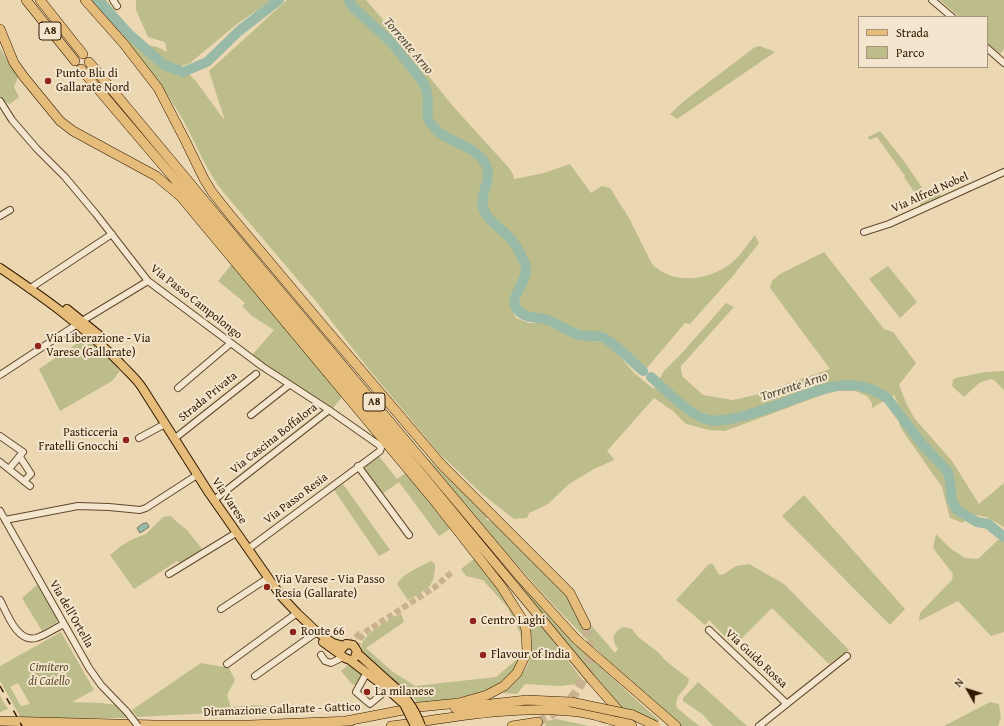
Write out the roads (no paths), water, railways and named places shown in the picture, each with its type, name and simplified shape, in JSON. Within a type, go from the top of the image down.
[{"type":"highway","name":"A8","points":[[26,0],[78,65],[290,315],[631,726]]},
{"type":"highway","name":"A8","points":[[40,0],[83,54]]},
{"type":"highway","points":[[85,0],[124,44],[158,88],[204,179],[212,192],[231,216],[324,328],[441,464],[570,593],[586,625]]},
{"type":"highway","points":[[0,29],[14,63],[60,121],[73,130],[156,176],[181,196],[432,498],[501,586],[522,619],[526,629],[526,652],[517,673],[504,686],[487,695],[459,703],[419,707],[346,721]]},
{"type":"highway","name":"A8","points":[[90,62],[258,266],[531,589],[576,639],[676,726]]},
{"type":"highway","name":"Diramazione Gallarate - Gattico","points":[[0,721],[171,725],[250,725],[346,721],[527,700],[632,715],[656,726]]},
{"type":"highway","name":"Diramazione Gallarate - Gattico","points":[[391,726],[493,711],[570,706],[631,726]]},
{"type":"highway","points":[[512,726],[538,722]]},
{"type":"main road","name":"Via Varese","points":[[1,269],[30,287],[80,322],[132,375],[143,389],[197,475],[236,533],[284,599],[317,632],[332,643],[344,646]]},
{"type":"main road","name":"Via Varese","points":[[317,632],[320,640],[388,686],[399,690],[411,704],[421,726]]},
{"type":"main road","points":[[347,644],[353,644],[357,649],[357,654],[355,657],[345,657],[341,651],[347,644]]},
{"type":"main road","name":"Via Varese","points":[[357,654],[404,704],[415,726]]},
{"type":"street","points":[[113,0],[118,6]]},
{"type":"street","points":[[932,0],[951,16]]},
{"type":"street","points":[[988,49],[1004,64]]},
{"type":"street","name":"Via Passo Campolongo","points":[[0,101],[12,120],[28,139],[64,175],[148,281],[231,343],[329,410],[379,445],[381,448]]},
{"type":"street","name":"Via Alfred Nobel","points":[[864,232],[889,224],[1004,172]]},
{"type":"street","points":[[0,216],[10,210]]},
{"type":"street","points":[[30,287],[112,234]]},
{"type":"street","points":[[0,375],[80,322],[148,281]]},
{"type":"street","points":[[178,388],[231,343]]},
{"type":"street","name":"Strada Privata","points":[[174,439],[256,374]]},
{"type":"street","points":[[251,415],[289,384]]},
{"type":"street","name":"Via Cascina Boffalora","points":[[214,500],[329,410]]},
{"type":"street","points":[[139,438],[165,424]]},
{"type":"street","points":[[0,436],[23,452],[9,470]]},
{"type":"street","name":"Via Passo Resia","points":[[248,549],[380,451],[381,448]]},
{"type":"street","points":[[20,456],[31,474],[24,481]]},
{"type":"street","points":[[0,462],[30,486]]},
{"type":"street","points":[[358,466],[409,535]]},
{"type":"street","points":[[5,520],[78,506],[140,510],[146,508],[197,475]]},
{"type":"street","name":"Via dell'Ortella","points":[[0,510],[89,668],[138,726]]},
{"type":"street","points":[[169,574],[236,533]]},
{"type":"street","points":[[221,609],[268,578]]},
{"type":"street","points":[[0,600],[18,634],[25,638],[33,639],[39,637],[64,624]]},
{"type":"street","points":[[227,664],[297,613]]},
{"type":"street","name":"Via Guido Rossa","points":[[709,630],[787,704]]},
{"type":"street","points":[[255,676],[317,632]]},
{"type":"street","points":[[321,655],[325,661],[331,662],[345,657]]},
{"type":"street","name":"Via Guido Rossa","points":[[759,726],[847,656]]},
{"type":"street","points":[[367,672],[356,692],[370,704],[388,686]]},
{"type":"waterway","name":"Torrente Arno","points":[[98,0],[129,34],[164,65],[183,72],[207,62],[239,31],[279,0]]},
{"type":"waterway","name":"Torrente Arno","points":[[348,0],[354,8],[391,42],[423,82],[428,97],[428,120],[435,129],[475,152],[487,166],[488,178],[483,195],[483,207],[490,220],[513,242],[525,264],[525,276],[515,299],[517,309],[524,315],[551,321],[576,334],[604,338],[619,349],[643,371]]},
{"type":"waterway","name":"Torrente Arno","points":[[651,377],[694,414],[713,421],[747,415],[835,386],[852,385],[874,391],[888,399],[922,444],[948,472],[952,501],[957,510],[977,522],[988,524],[1004,537]]},
{"type":"tunnel","points":[[356,648],[361,637],[367,631],[435,587],[453,571]]},
{"type":"tunnel","points":[[538,722],[553,714],[565,705],[579,688],[587,673],[590,656],[586,625]]},
{"type":"tunnel","points":[[349,644],[359,634],[363,633]]},
{"type":"railway","points":[[0,686],[22,726]]},
{"type":"place","name":"Punto Blu di Gallarate Nord","points":[[48,81]]},
{"type":"place","name":"Via Liberazione - Via Varese (Gallarate)","points":[[38,346]]},
{"type":"place","name":"Pasticceria Fratelli Gnocchi","points":[[126,440]]},
{"type":"place","name":"Via Varese - Via Passo Resia (Gallarate)","points":[[267,587]]},
{"type":"place","name":"Centro Laghi","points":[[473,621]]},
{"type":"place","name":"Route 66","points":[[293,632]]},
{"type":"place","name":"Flavour of India","points":[[483,655]]},
{"type":"place","name":"La milanese","points":[[367,692]]},
{"type":"park label","name":"Cimitero di Caiello","points":[[49,675]]}]
